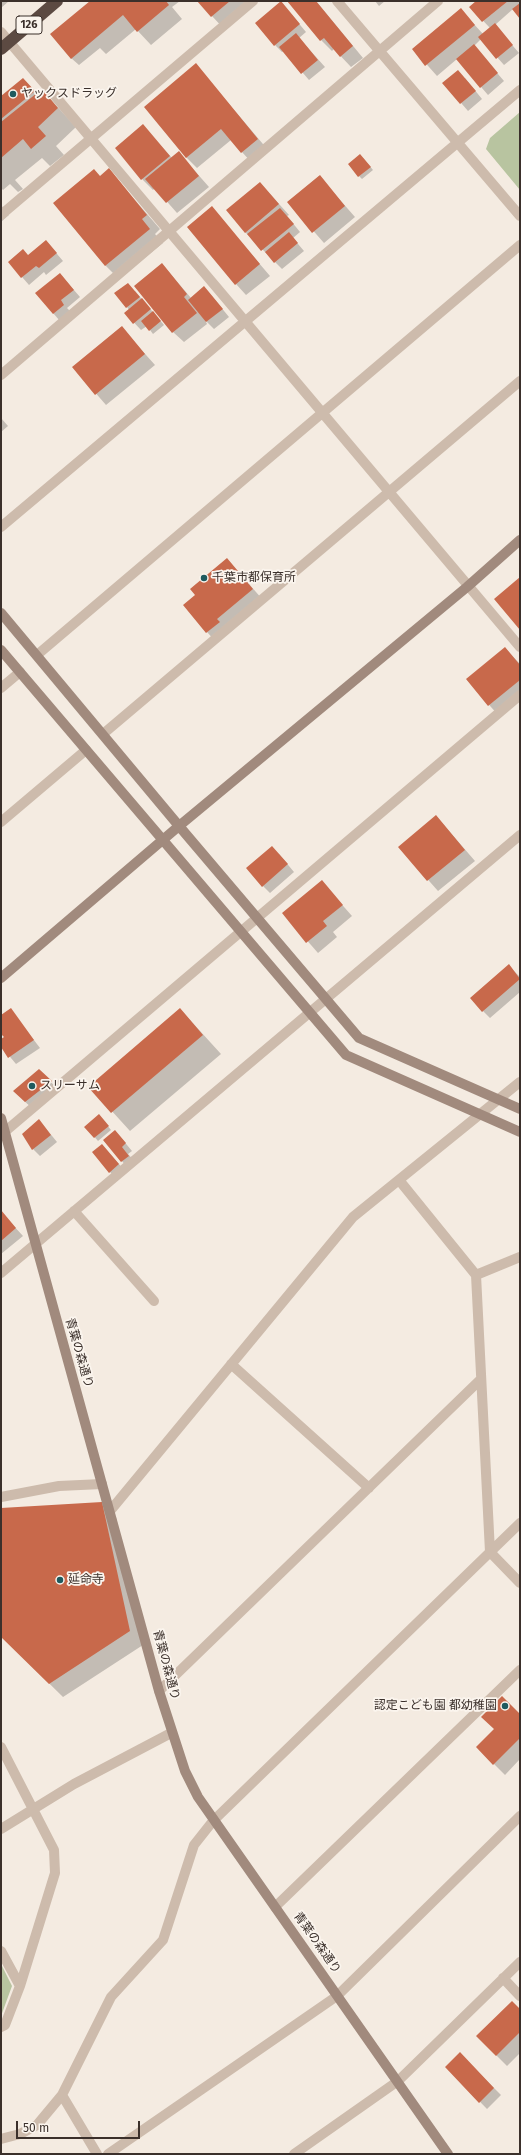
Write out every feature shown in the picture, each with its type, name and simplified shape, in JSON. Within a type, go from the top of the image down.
[{"type":"highway","name":"126","points":[[5,46],[57,1]]},
{"type":"street","points":[[1,215],[253,1]]},
{"type":"street","points":[[337,1],[520,216]]},
{"type":"street","points":[[1,375],[169,232],[378,50],[438,1]]},
{"type":"street","points":[[1,32],[5,46],[92,139],[169,232],[390,491],[467,586],[520,647]]},
{"type":"street","points":[[1,527],[247,322],[520,90]]},
{"type":"street","points":[[37,655],[520,245]]},
{"type":"street","points":[[103,734],[520,381]]},
{"type":"street","points":[[1,978],[162,840],[467,586],[520,540]]},
{"type":"street","points":[[1,613],[359,1038],[520,1109]]},
{"type":"street","points":[[1,650],[162,840],[242,931],[346,1055],[520,1132]]},
{"type":"street","points":[[1,688],[20,672]]},
{"type":"street","points":[[3,1134],[520,696]]},
{"type":"street","points":[[1,822],[86,750]]},
{"type":"street","points":[[1,1273],[520,834]]},
{"type":"street","points":[[110,1511],[352,1217],[520,1082]]},
{"type":"street","name":"青葉の森通り","points":[[1,1118],[3,1134],[110,1511],[159,1691],[184,1771],[213,1820],[276,1907],[448,2154]]},
{"type":"street","points":[[399,1180],[476,1275],[490,1552],[520,1583]]},
{"type":"street","points":[[74,1211],[154,1301]]},
{"type":"street","points":[[476,1275],[520,1257]]},
{"type":"street","points":[[231,1364],[369,1488]]},
{"type":"street","points":[[159,1691],[481,1379]]},
{"type":"street","points":[[1,1497],[59,1486],[102,1484]]},
{"type":"street","points":[[1,2139],[20,2134],[38,2125],[62,2095],[111,1997],[163,1940],[194,1845],[213,1820],[520,1523]]},
{"type":"street","points":[[276,1907],[520,1670]]},
{"type":"street","points":[[1,1829],[33,1808],[171,1733]]},
{"type":"street","points":[[1,1747],[54,1850],[55,1873],[20,1986],[5,2025],[1,2027]]},
{"type":"street","points":[[108,2154],[337,1996],[520,1816]]},
{"type":"street","points":[[1,1951],[20,1986]]},
{"type":"street","points":[[294,2154],[398,2081],[520,1962]]},
{"type":"street","points":[[503,1978],[520,1996]]},
{"type":"street","points":[[62,2095],[97,2154]]},
{"type":"green space","points":[[520,112],[520,190],[486,149],[490,138]]},
{"type":"green space","points":[[1,1964],[12,1986],[1,2016]]},
{"type":"building","points":[[90,1],[166,1],[169,5],[137,32],[123,15],[71,59],[50,34]]},
{"type":"building","points":[[197,1],[230,1],[211,17]]},
{"type":"building","points":[[281,1],[300,24],[274,46],[255,23]]},
{"type":"building","points":[[287,1],[316,1],[353,46],[340,57],[324,38],[320,41]]},
{"type":"building","points":[[476,1],[508,1],[482,22],[469,7]]},
{"type":"building","points":[[520,3],[520,19],[512,9]]},
{"type":"building","points":[[461,8],[475,25],[425,66],[412,49]]},
{"type":"building","points":[[495,23],[513,45],[496,59],[478,37]]},
{"type":"building","points":[[296,33],[318,60],[301,74],[279,47]]},
{"type":"building","points":[[474,44],[498,73],[480,88],[456,59]]},
{"type":"building","points":[[196,63],[258,139],[241,153],[221,129],[186,158],[144,107]]},
{"type":"building","points":[[458,70],[476,91],[460,104],[442,83]]},
{"type":"building","points":[[23,78],[35,91],[1,119],[1,96]]},
{"type":"building","points":[[42,89],[58,108],[38,127],[46,136],[31,149],[23,139],[1,158],[1,122]]},
{"type":"building","points":[[143,124],[170,156],[141,180],[115,148]]},
{"type":"building","points":[[179,151],[199,176],[166,203],[145,179]]},
{"type":"building","points":[[360,154],[371,167],[358,177],[348,164]]},
{"type":"building","points":[[109,168],[147,215],[142,219],[150,229],[105,266],[53,203],[94,169],[100,176]]},
{"type":"building","points":[[320,175],[345,206],[312,233],[287,202]]},
{"type":"building","points":[[260,182],[279,204],[245,233],[226,210]]},
{"type":"building","points":[[212,206],[260,264],[235,285],[187,227]]},
{"type":"building","points":[[280,208],[294,224],[261,251],[247,234]]},
{"type":"building","points":[[289,232],[298,243],[274,263],[265,252]]},
{"type":"building","points":[[46,240],[57,253],[39,268],[36,266],[21,278],[8,262],[23,249],[28,255]]},
{"type":"building","points":[[162,263],[187,294],[184,297],[197,313],[172,333],[134,286]]},
{"type":"building","points":[[60,273],[74,290],[61,300],[64,305],[53,314],[35,293]]},
{"type":"building","points":[[128,283],[140,297],[126,308],[114,293]]},
{"type":"building","points":[[204,286],[223,309],[206,322],[188,300]]},
{"type":"building","points":[[142,298],[151,309],[133,324],[124,313]]},
{"type":"building","points":[[153,311],[161,321],[149,331],[141,321]]},
{"type":"building","points":[[122,326],[145,354],[95,395],[72,367]]},
{"type":"building","points":[[227,558],[253,589],[217,619],[220,622],[206,633],[183,605],[195,595],[190,589]]},
{"type":"building","points":[[520,577],[520,630],[494,599]]},
{"type":"building","points":[[505,647],[520,665],[520,680],[488,706],[466,679]]},
{"type":"building","points":[[436,815],[465,850],[427,881],[398,847]]},
{"type":"building","points":[[272,846],[288,864],[262,887],[246,868]]},
{"type":"building","points":[[322,880],[343,905],[323,921],[327,926],[306,943],[282,913]]},
{"type":"building","points":[[509,964],[520,979],[482,1012],[470,998]]},
{"type":"building","points":[[11,1008],[34,1040],[8,1058],[1,1047],[1,1039],[4,1037],[1,1034],[1,1015]]},
{"type":"building","points":[[180,1008],[203,1035],[111,1113],[88,1087]]},
{"type":"building","name":"スリーサム","points":[[39,1069],[52,1081],[25,1102],[13,1091]]},
{"type":"building","points":[[99,1114],[109,1126],[94,1138],[84,1127]]},
{"type":"building","points":[[39,1119],[51,1135],[32,1150],[22,1134]]},
{"type":"building","points":[[115,1130],[126,1143],[122,1147],[129,1156],[121,1162],[103,1140]]},
{"type":"building","points":[[102,1144],[119,1164],[109,1173],[92,1152]]},
{"type":"building","points":[[1,1210],[16,1228],[1,1241]]},
{"type":"building","name":"延命寺","points":[[102,1502],[130,1631],[49,1684],[1,1637],[1,1508]]},
{"type":"building","name":"認定こども園 都幼稚園","points":[[502,1696],[520,1714],[520,1738],[493,1765],[476,1747],[494,1729],[481,1717]]},
{"type":"building","points":[[512,2001],[520,2009],[520,2032],[496,2056],[476,2036]]},
{"type":"building","points":[[460,2052],[494,2088],[479,2103],[445,2067]]},
{"type":"place","name":"ヤックスドラッグ","points":[[13,94]]},
{"type":"place","name":"千葉市都保育所","points":[[204,578]]},
{"type":"place","name":"スリーサム","points":[[32,1086]]},
{"type":"place","name":"延命寺","points":[[60,1580]]},
{"type":"place","name":"認定こども園 都幼稚園","points":[[505,1706]]}]
